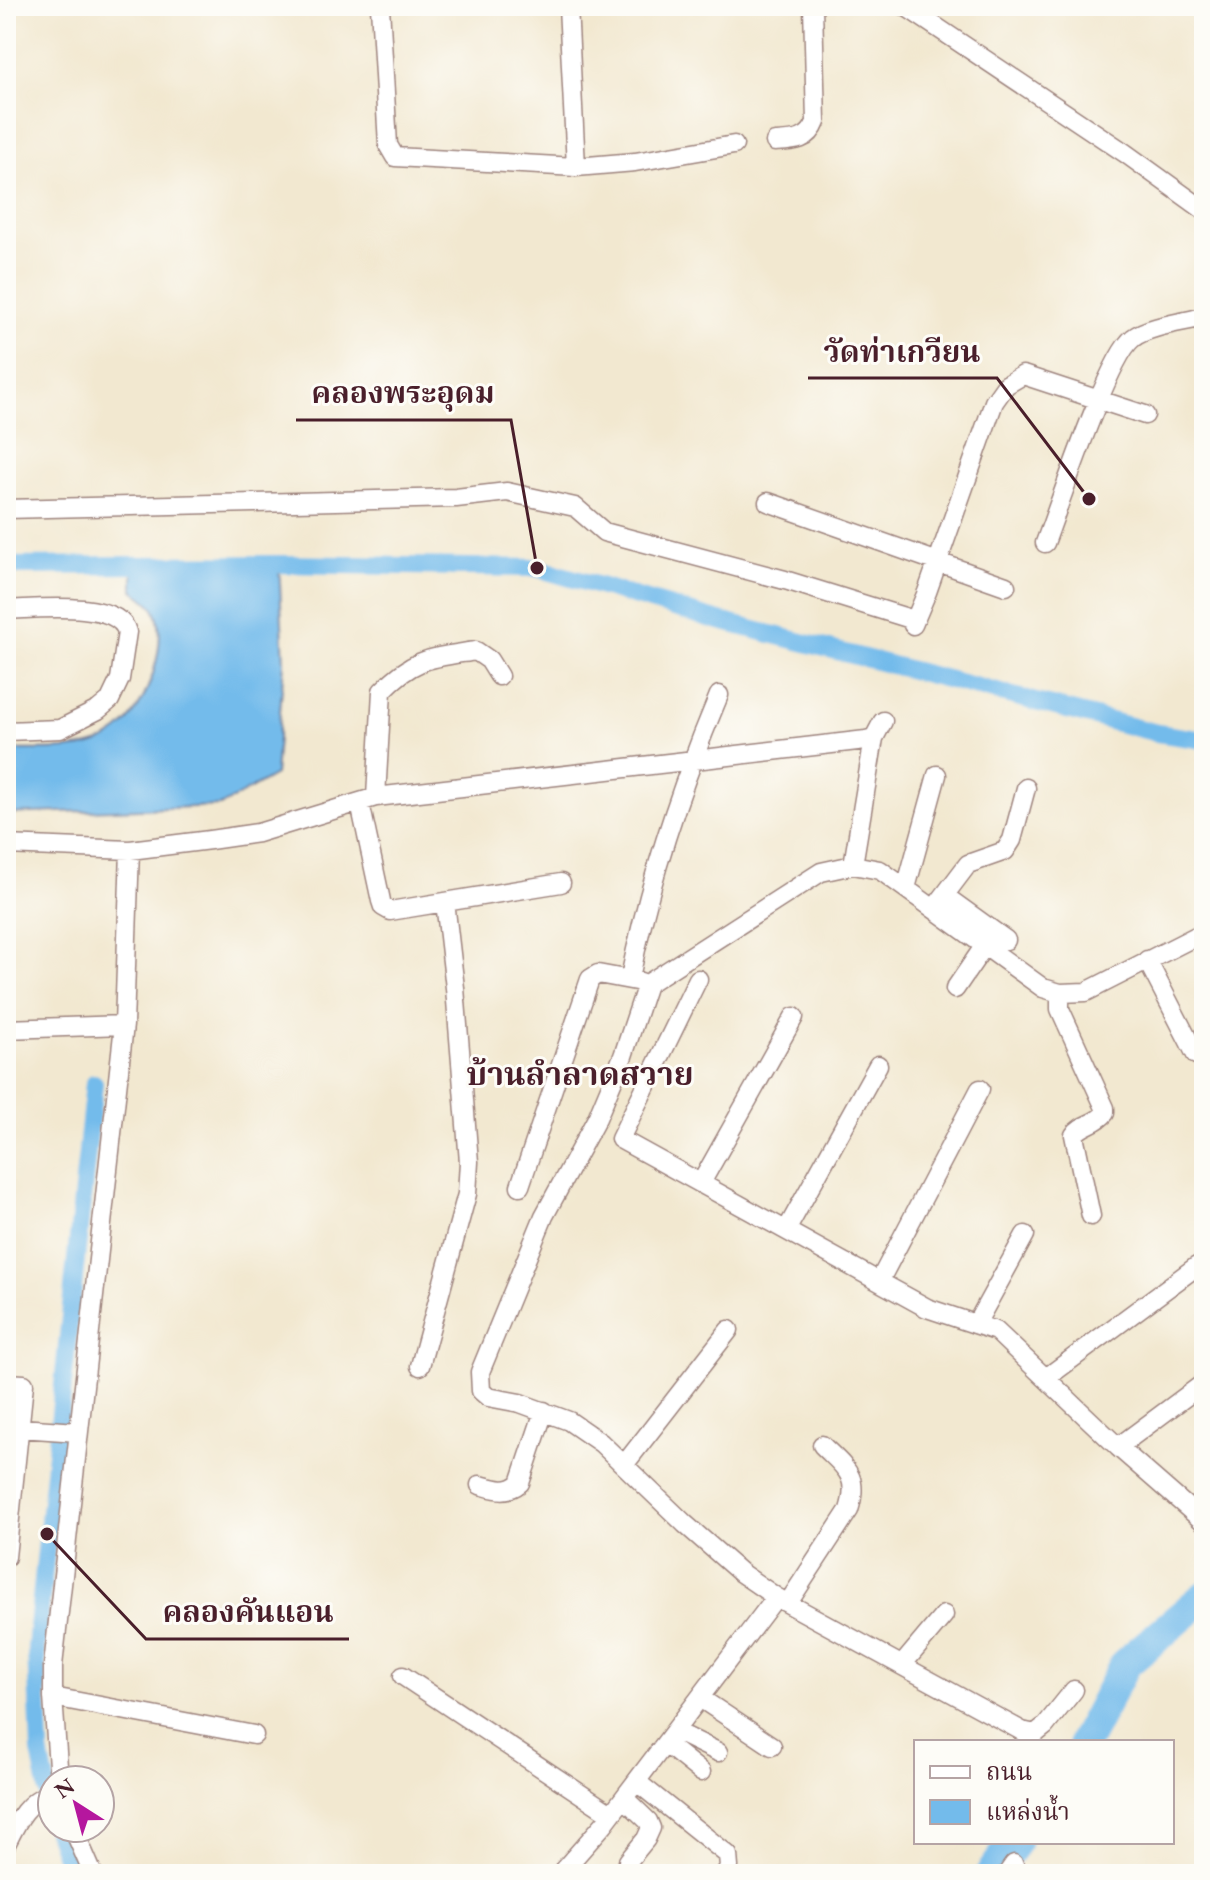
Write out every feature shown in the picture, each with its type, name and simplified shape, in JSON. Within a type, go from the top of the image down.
[{"type":"street","points":[[380,6],[388,145],[395,157],[576,167],[635,162],[734,145]]},
{"type":"street","points":[[568,6],[576,167]]},
{"type":"street","points":[[775,142],[796,141],[808,136],[816,122],[813,6]]},
{"type":"street","points":[[905,6],[1125,153],[1204,210]]},
{"type":"street","points":[[1045,543],[1100,399],[1124,347],[1133,337],[1145,332],[1204,317]]},
{"type":"street","points":[[6,509],[456,498],[507,492],[575,507],[604,532],[785,580],[913,623],[927,592],[994,402],[1006,385],[1023,375],[1145,415]]},
{"type":"street","points":[[768,502],[1006,586]]},
{"type":"street","points":[[6,610],[99,610],[120,620],[127,632],[120,679],[110,700],[98,710],[60,729],[6,731]]},
{"type":"street","points":[[499,676],[489,660],[476,651],[421,660],[400,673],[382,691],[368,800],[383,907],[390,911],[561,883]]},
{"type":"street","points":[[719,695],[691,762],[638,938],[639,981],[623,1056],[597,1118],[544,1216],[480,1372],[481,1391],[488,1397],[520,1403],[569,1421],[601,1443],[741,1573],[782,1600],[1022,1731],[1035,1734],[1074,1690]]},
{"type":"street","points":[[6,845],[130,850],[258,833],[368,800],[691,762],[879,729],[853,865]]},
{"type":"street","points":[[906,888],[937,775]]},
{"type":"street","points":[[940,902],[968,864],[1005,851],[1012,840],[1026,788]]},
{"type":"street","points":[[50,1764],[53,1666],[124,1025],[130,850]]},
{"type":"street","points":[[520,1186],[590,979],[598,974],[639,981],[821,872],[853,865],[880,870],[906,888],[940,902],[1006,940]]},
{"type":"street","points":[[420,1366],[467,1194],[469,1162],[445,902]]},
{"type":"street","points":[[940,902],[985,945],[1043,988],[1060,993],[1086,992],[1204,932]]},
{"type":"street","points":[[955,989],[985,945]]},
{"type":"street","points":[[1147,960],[1196,1055]]},
{"type":"street","points":[[698,979],[620,1139],[927,1308],[996,1331],[1118,1447],[1196,1504],[1204,1522]]},
{"type":"street","points":[[1060,993],[1060,1009],[1105,1108],[1102,1118],[1077,1130],[1074,1135],[1091,1216]]},
{"type":"street","points":[[701,1183],[794,1017]]},
{"type":"street","points":[[6,1029],[124,1025]]},
{"type":"street","points":[[787,1229],[878,1065]]},
{"type":"street","points":[[880,1280],[980,1089]]},
{"type":"street","points":[[976,1324],[1025,1235]]},
{"type":"street","points":[[1046,1378],[1197,1266]]},
{"type":"street","points":[[624,1465],[729,1330]]},
{"type":"street","points":[[6,1383],[24,1384],[20,1428],[10,1475],[6,1557]]},
{"type":"street","points":[[1118,1447],[1204,1383]]},
{"type":"street","points":[[480,1485],[503,1491],[514,1489],[520,1483],[544,1411]]},
{"type":"street","points":[[20,1428],[78,1432]]},
{"type":"street","points":[[560,1874],[782,1600],[849,1510],[854,1496],[854,1481],[822,1445]]},
{"type":"street","points":[[902,1665],[944,1615]]},
{"type":"street","points":[[403,1676],[611,1814]]},
{"type":"street","points":[[53,1697],[254,1735]]},
{"type":"street","points":[[700,1698],[772,1746]]},
{"type":"street","points":[[670,1738],[718,1752]]},
{"type":"street","points":[[670,1738],[701,1772]]},
{"type":"street","points":[[637,1782],[728,1855],[729,1867],[725,1874]]},
{"type":"street","points":[[624,1798],[648,1821],[651,1828],[628,1861]]},
{"type":"street","points":[[6,1844],[21,1813],[36,1801]]},
{"type":"street","points":[[80,1844],[93,1874]]},
{"type":"water","points":[[279,564],[284,662],[275,775],[220,806],[6,814],[6,750],[70,749],[94,744],[123,726],[143,698],[155,665],[160,632],[152,606],[133,590],[133,565]]},
{"type":"waterway","points":[[6,566],[279,564],[537,568],[716,620],[1157,733],[1204,740]]},
{"type":"waterway","points":[[42,1764],[36,1648],[94,1083]]},
{"type":"waterway","points":[[1085,1740],[1125,1664],[1204,1597]]},
{"type":"waterway","points":[[61,1844],[71,1874]]},
{"type":"waterway","points":[[991,1874],[1014,1844]]},
{"type":"place","name":"วัดท่าเกวียน","points":[[1089,499]]},
{"type":"place","name":"คลองพระอุดม","points":[[537,568]]},
{"type":"place","name":"คลองคันแอน","points":[[47,1534]]},
{"type":"district","name":"บ้านลำลาดสวาย","points":[[580,1074]]}]
